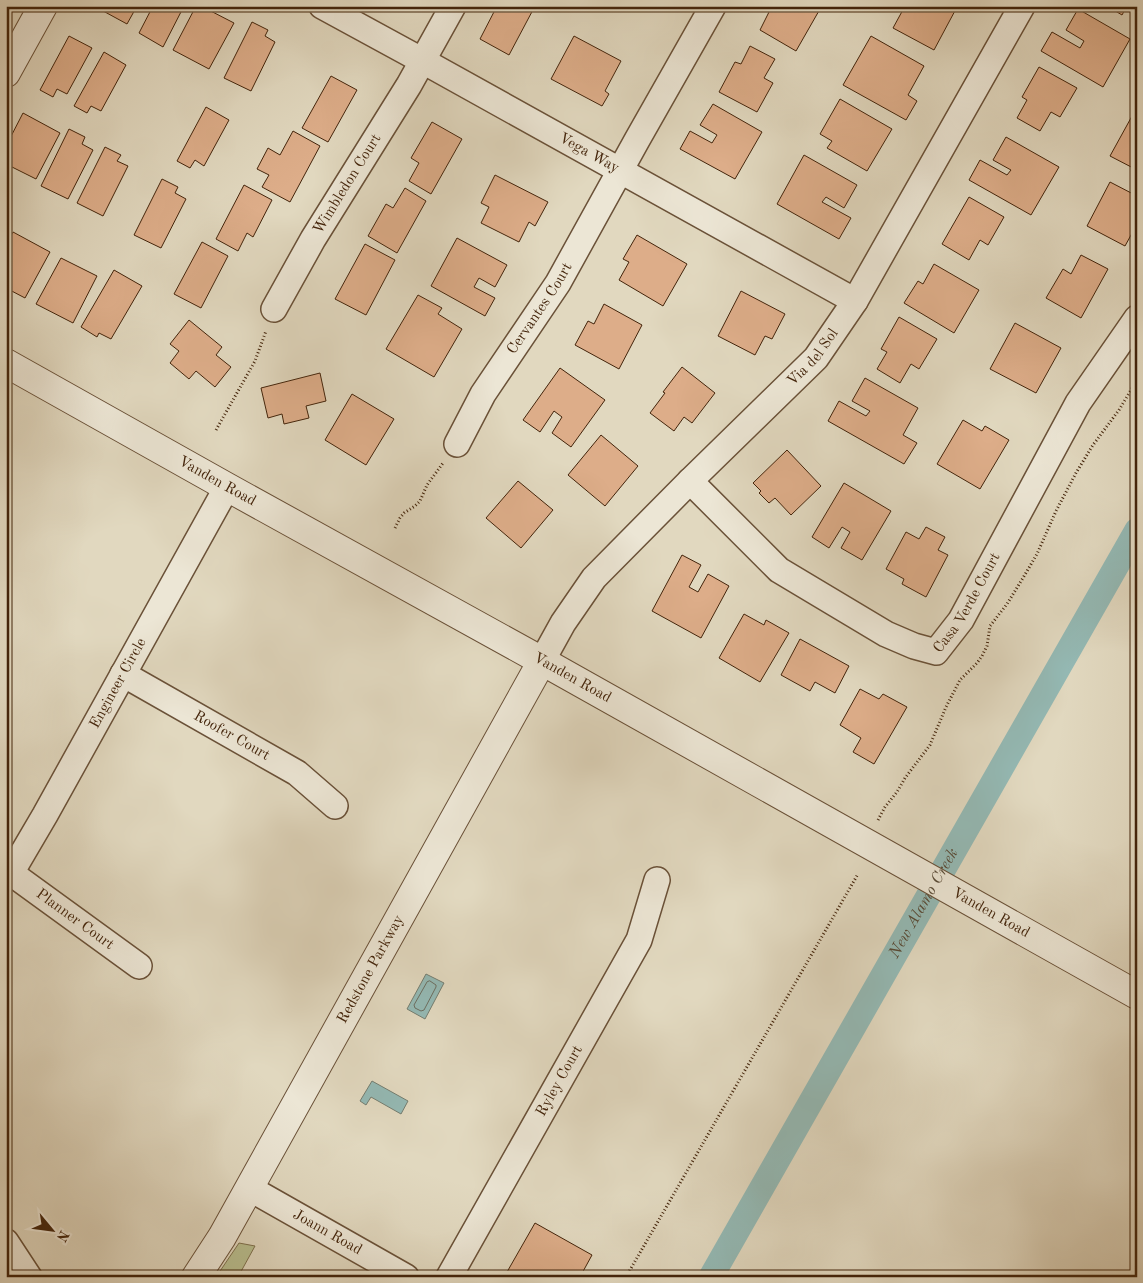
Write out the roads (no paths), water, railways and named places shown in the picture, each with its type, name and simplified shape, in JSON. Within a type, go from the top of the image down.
[{"type":"street","points":[[6,73],[43,6]]},
{"type":"street","name":"Vega Way","points":[[322,6],[854,301]]},
{"type":"street","name":"Wimbledon Court","points":[[274,309],[313,239],[409,85],[453,6]]},
{"type":"street","points":[[620,171],[713,6]]},
{"type":"street","name":"Via del Sol","points":[[542,661],[563,623],[594,578],[816,358],[854,301],[1022,6]]},
{"type":"street","name":"Cervantes Court","points":[[457,444],[483,394],[558,283],[620,171]]},
{"type":"street","name":"Casa Verde Court","points":[[690,481],[779,570],[886,634],[914,646],[936,652],[961,620],[1078,403],[1137,318]]},
{"type":"street","name":"Vanden Road","points":[[6,363],[227,488],[542,661],[1137,996]]},
{"type":"street","name":"Engineer Circle","points":[[8,875],[45,815],[227,488]]},
{"type":"street","name":"Redstone Parkway","points":[[196,1277],[222,1237],[542,661]]},
{"type":"street","name":"Roofer Court","points":[[123,674],[297,773],[334,806]]},
{"type":"street","name":"Planner Court","points":[[8,875],[139,966]]},
{"type":"street","name":"Ryley Court","points":[[449,1277],[639,940],[657,880]]},
{"type":"street","name":"Joann Road","points":[[248,1188],[406,1277]]},
{"type":"street","points":[[6,1242],[29,1277]]},
{"type":"water","points":[[426,974],[444,983],[425,1019],[407,1009]]},
{"type":"water","points":[[372,1081],[408,1101],[401,1114],[371,1097],[366,1105],[360,1101]]},
{"type":"waterway","name":"New Alamo Creek","points":[[711,1277],[1137,530]]}]
